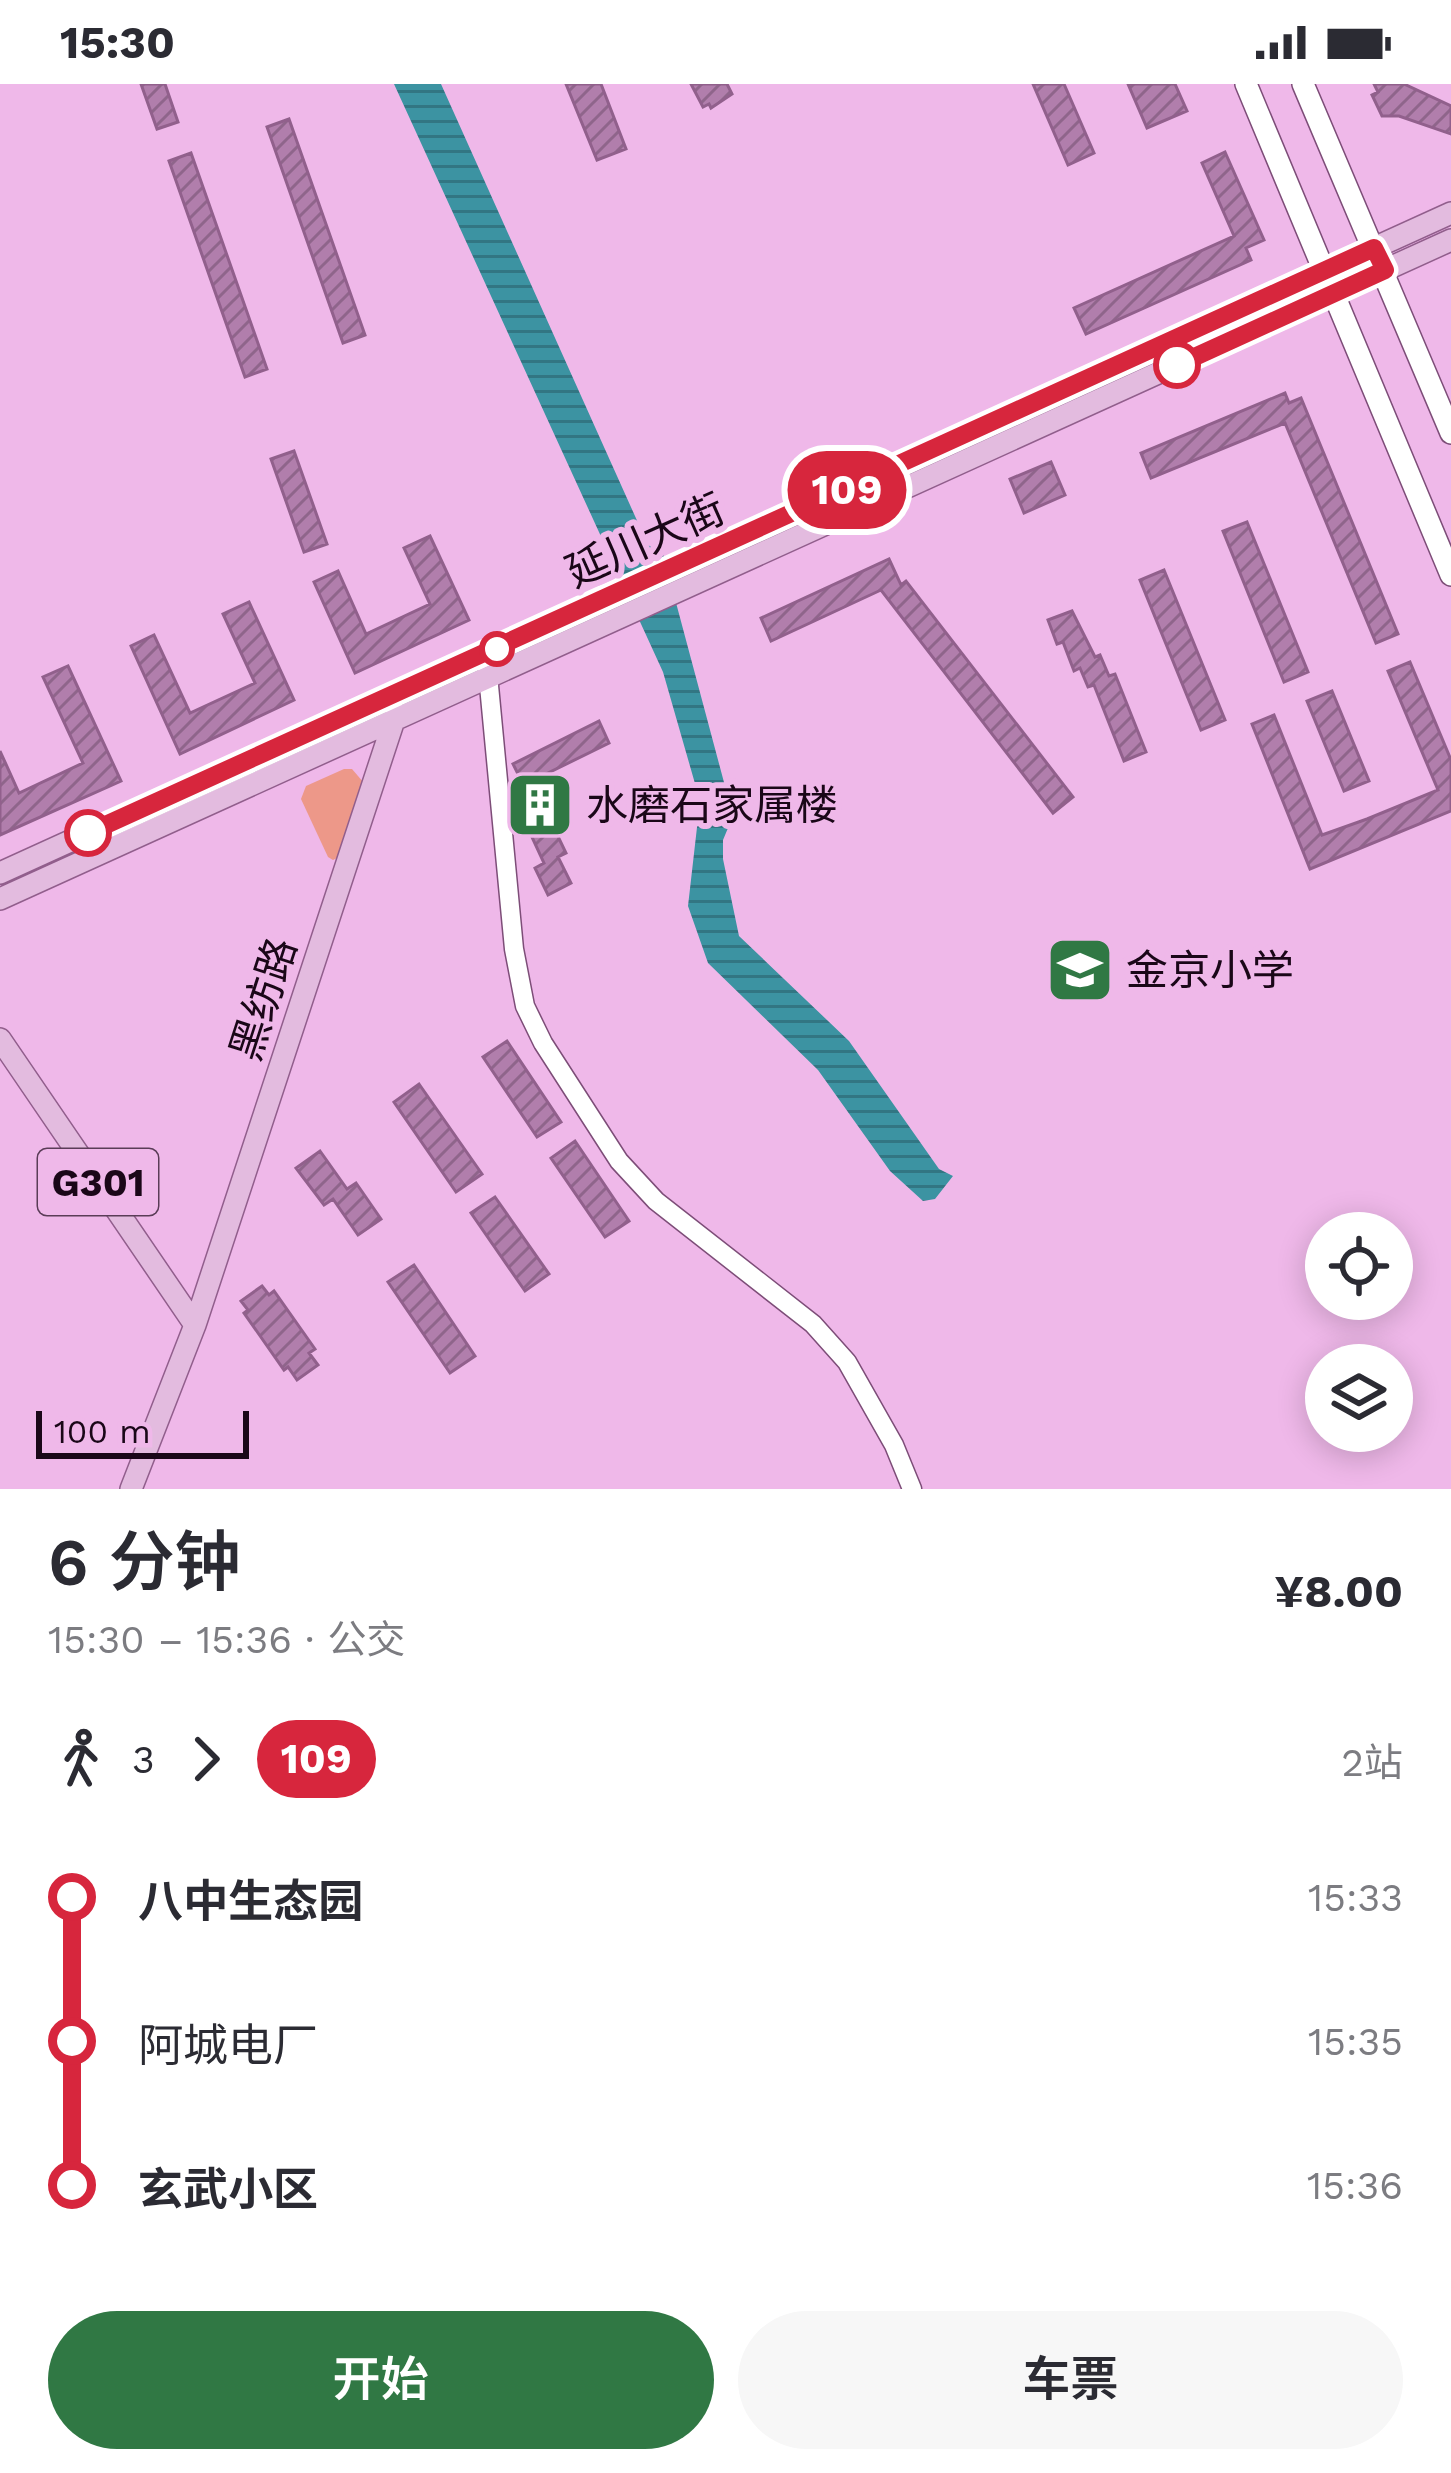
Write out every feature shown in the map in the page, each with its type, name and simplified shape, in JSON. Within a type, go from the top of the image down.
[{"type":"main road","points":[[1246,84],[1451,575]]},
{"type":"main road","points":[[1304,84],[1451,433]]},
{"type":"main road","name":"延川大街","points":[[0,873],[393,708],[487,678],[603,625],[682,578],[1451,213]]},
{"type":"main road","name":"延川大街","points":[[0,899],[393,708],[486,654],[605,601],[682,578],[1451,240]]},
{"type":"main road","name":"黑纺路","points":[[131,1489],[192,1333],[393,708]]},
{"type":"main road","name":"G301","points":[[0,1040],[192,1333]]},
{"type":"main road","name":"G301","points":[[0,1065],[192,1333]]},
{"type":"street","points":[[486,654],[514,949],[526,1006],[544,1043],[620,1161],[656,1201],[812,1324],[847,1362],[894,1444],[912,1489]]},
{"type":"shaded area","points":[[394,84],[441,84],[648,545],[663,554],[733,816],[723,840],[723,859],[739,936],[849,1041],[939,1169],[953,1176],[935,1199],[923,1201],[890,1171],[818,1070],[708,963],[688,906],[700,801],[663,672]]},
{"type":"shaded area","points":[[352,769],[364,783],[339,857],[333,860],[301,799],[306,786]]},
{"type":"building","points":[[141,84],[165,84],[178,122],[157,129]]},
{"type":"building","points":[[566,84],[601,84],[626,149],[597,160]]},
{"type":"building","points":[[691,84],[727,84],[732,94],[711,108],[709,104],[703,107]]},
{"type":"building","points":[[1033,84],[1064,84],[1094,153],[1068,165]]},
{"type":"building","points":[[1128,84],[1175,84],[1187,111],[1147,128]]},
{"type":"building","points":[[1374,84],[1404,84],[1451,106],[1451,134],[1399,116],[1382,116],[1372,95],[1378,92]]},
{"type":"building","points":[[289,119],[365,335],[343,343],[267,127]]},
{"type":"building","points":[[1225,152],[1264,240],[1246,248],[1251,260],[1086,334],[1074,308],[1234,236],[1202,163]]},
{"type":"building","points":[[191,153],[267,369],[245,377],[169,161]]},
{"type":"building","points":[[1285,393],[1289,403],[1301,398],[1398,634],[1376,643],[1285,423],[1151,478],[1141,453]]},
{"type":"building","points":[[294,451],[327,544],[304,552],[271,459]]},
{"type":"building","points":[[1051,462],[1065,495],[1024,513],[1010,479]]},
{"type":"building","points":[[1247,522],[1308,672],[1284,682],[1223,531]]},
{"type":"building","points":[[430,536],[469,620],[355,673],[314,582],[338,571],[366,634],[430,604],[404,548]]},
{"type":"building","points":[[889,559],[901,585],[906,581],[1073,797],[1053,813],[881,590],[771,641],[761,618]]},
{"type":"building","points":[[1164,570],[1225,720],[1201,730],[1140,580]]},
{"type":"building","points":[[249,602],[294,700],[180,754],[131,646],[154,635],[190,713],[255,683],[223,614]]},
{"type":"building","points":[[1072,611],[1095,657],[1100,655],[1109,676],[1115,674],[1146,752],[1124,761],[1094,685],[1088,687],[1080,668],[1074,671],[1063,642],[1057,644],[1048,620]]},
{"type":"building","points":[[1410,662],[1451,760],[1451,811],[1310,869],[1252,724],[1274,715],[1322,835],[1367,819],[1438,790],[1388,671]]},
{"type":"building","points":[[68,666],[121,781],[0,835],[0,751],[19,793],[83,763],[43,677]]},
{"type":"building","points":[[1332,691],[1369,781],[1344,791],[1307,701]]},
{"type":"building","name":"水磨石家属楼","points":[[599,721],[609,743],[540,777],[562,821],[553,826],[566,853],[558,857],[571,883],[548,895],[535,868],[544,863],[531,835],[540,831],[519,789],[524,786],[513,764]]},
{"type":"building","points":[[507,1041],[561,1122],[537,1137],[483,1057]]},
{"type":"building","points":[[419,1084],[482,1174],[456,1192],[394,1102]]},
{"type":"building","points":[[575,1141],[629,1221],[605,1237],[551,1158]]},
{"type":"building","points":[[320,1151],[347,1189],[356,1183],[381,1219],[358,1235],[333,1199],[324,1205],[296,1168]]},
{"type":"building","points":[[495,1197],[549,1274],[525,1291],[471,1213]]},
{"type":"building","points":[[414,1265],[475,1356],[450,1373],[388,1282]]},
{"type":"building","points":[[262,1286],[269,1295],[274,1291],[315,1349],[309,1353],[318,1365],[297,1380],[288,1367],[284,1370],[244,1313],[248,1310],[241,1301]]},
{"type":"bus line","name":"109","points":[[88,833],[1374,248],[1385,270],[1177,365]]},
{"type":"place","name":"水磨石家属楼","points":[[540,805]]},
{"type":"place","name":"金京小学","points":[[1080,970]]}]
